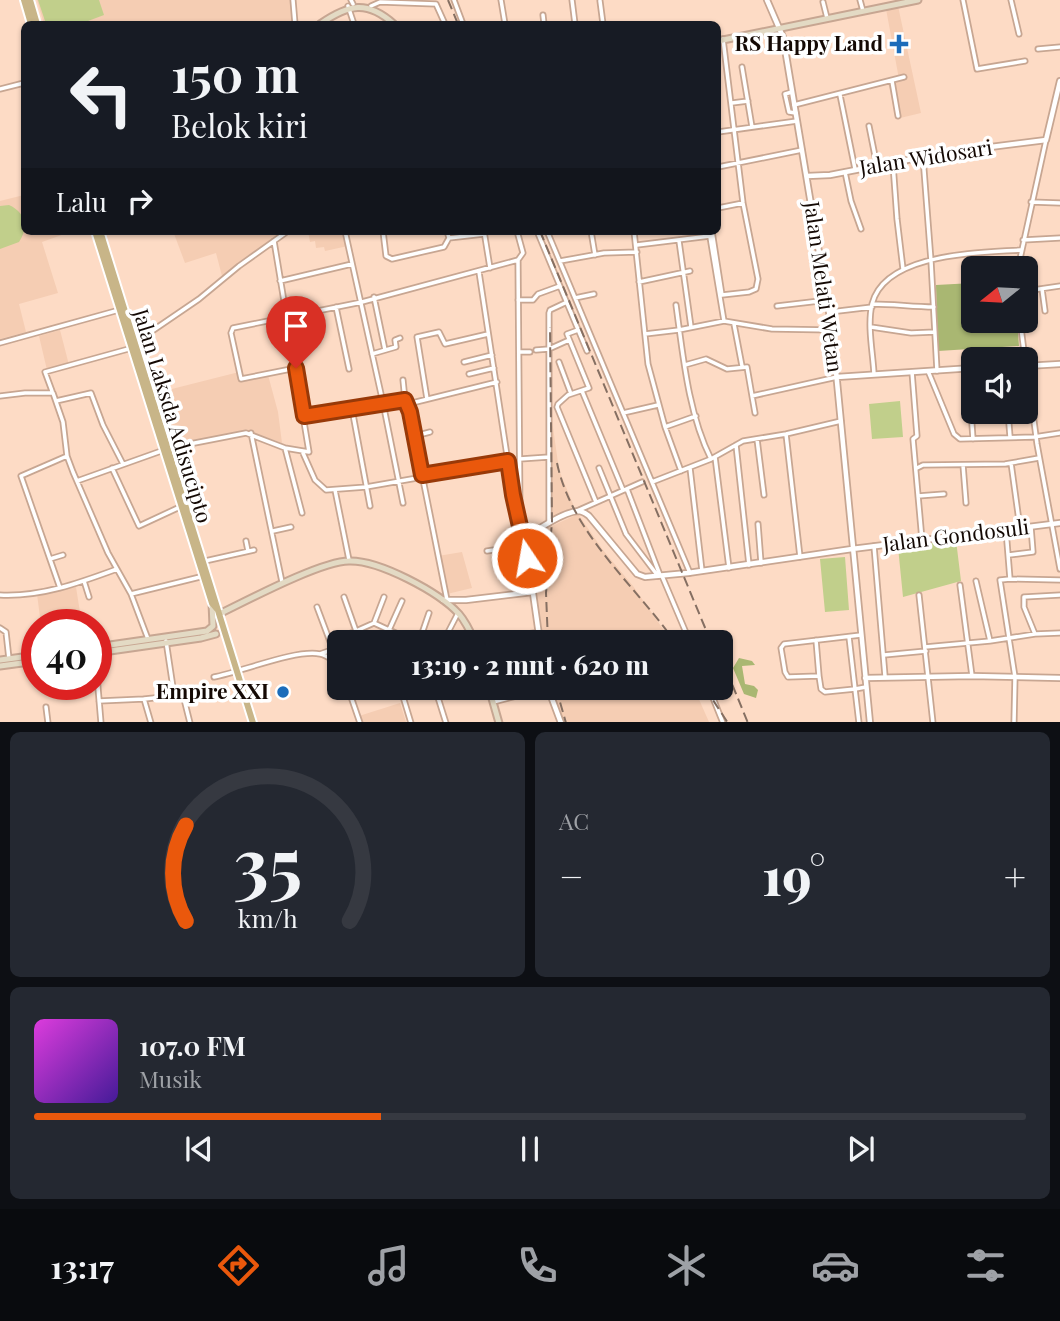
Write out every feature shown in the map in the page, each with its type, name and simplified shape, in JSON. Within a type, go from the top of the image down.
[{"type":"main road","points":[[24,0],[36,21]]},
{"type":"main road","points":[[30,0],[31,21]]},
{"type":"main road","points":[[721,40],[863,11],[886,3],[918,0]]},
{"type":"main road","points":[[325,21],[351,4],[371,6],[390,21]]},
{"type":"main road","name":"Jalan Laksda Adisucipto","points":[[96,235],[134,345]]},
{"type":"main road","name":"Jalan Laksda Adisucipto","points":[[101,235],[212,603],[219,615]]},
{"type":"main road","name":"Jalan Laksda Adisucipto","points":[[166,449],[182,506],[205,561],[253,722]]},
{"type":"main road","points":[[216,634],[219,615],[317,569],[349,561],[379,568],[423,586],[445,600],[458,613],[468,630]]},
{"type":"main road","points":[[200,633],[214,626],[212,603]]},
{"type":"main road","points":[[112,650],[200,633],[216,634],[228,641]]},
{"type":"main road","points":[[112,645],[201,638],[216,634]]},
{"type":"main road","points":[[0,666],[21,659]]},
{"type":"main road","points":[[0,660],[21,662]]},
{"type":"main road","points":[[493,702],[499,722]]},
{"type":"street","points":[[293,0],[295,21]]},
{"type":"street","points":[[454,0],[462,21]]},
{"type":"street","points":[[501,0],[504,21]]},
{"type":"street","points":[[572,0],[575,21]]},
{"type":"street","name":"Jalan Melati Wetan","points":[[767,0],[780,27],[830,312],[870,722]]},
{"type":"street","points":[[860,0],[863,11]]},
{"type":"street","points":[[962,0],[977,69],[1025,61]]},
{"type":"street","points":[[1011,0],[1019,34]]},
{"type":"street","points":[[371,6],[389,1],[436,4],[444,21]]},
{"type":"street","points":[[600,1],[603,21]]},
{"type":"street","points":[[823,2],[827,18]]},
{"type":"street","points":[[543,15],[544,21]]},
{"type":"street","points":[[710,235],[722,295],[756,289],[758,279],[743,203],[732,103],[721,45]]},
{"type":"street","points":[[1038,49],[1060,47]]},
{"type":"street","points":[[742,67],[752,127]]},
{"type":"street","points":[[794,105],[904,77]]},
{"type":"street","points":[[1019,256],[1060,81]]},
{"type":"street","points":[[891,82],[898,116]]},
{"type":"street","points":[[0,89],[21,84]]},
{"type":"street","points":[[792,92],[785,94],[785,98],[789,112],[796,113]]},
{"type":"street","points":[[840,95],[855,170]]},
{"type":"street","points":[[732,103],[748,101]]},
{"type":"street","points":[[1051,118],[1060,118]]},
{"type":"street","points":[[721,132],[797,121]]},
{"type":"street","points":[[869,126],[877,166]]},
{"type":"street","name":"Jalan Widosari","points":[[807,176],[830,175],[922,156],[1046,140]]},
{"type":"street","points":[[721,167],[802,149]]},
{"type":"street","points":[[1043,150],[1049,149]]},
{"type":"street","points":[[922,156],[937,371]]},
{"type":"street","points":[[893,164],[903,269]]},
{"type":"street","points":[[845,172],[861,229]]},
{"type":"street","points":[[1031,202],[1060,203]]},
{"type":"street","points":[[721,207],[743,203]]},
{"type":"street","points":[[148,640],[131,594],[117,569],[67,456],[63,422],[45,372],[134,345],[282,235]]},
{"type":"street","points":[[346,235],[403,503]]},
{"type":"street","points":[[383,235],[386,256],[391,259],[444,247],[448,235]]},
{"type":"street","points":[[449,238],[466,235]]},
{"type":"street","points":[[484,235],[490,268]]},
{"type":"street","points":[[296,368],[241,379],[231,333],[233,328],[362,302],[518,260],[523,254],[518,235]]},
{"type":"street","points":[[539,235],[587,351]]},
{"type":"street","points":[[549,235],[690,573]]},
{"type":"street","points":[[592,235],[595,255]]},
{"type":"street","points":[[635,235],[648,364],[658,405],[681,471]]},
{"type":"street","points":[[637,245],[679,241],[702,235]]},
{"type":"street","points":[[710,235],[724,321]]},
{"type":"street","points":[[1023,240],[1060,238]]},
{"type":"street","points":[[77,481],[166,449],[251,433],[285,448],[307,453],[309,450],[304,416],[274,241]]},
{"type":"street","points":[[679,241],[691,327]]},
{"type":"street","points":[[874,374],[872,306],[880,288],[903,269],[919,262],[1020,250]]},
{"type":"street","points":[[559,261],[637,252]]},
{"type":"street","points":[[518,260],[520,522]]},
{"type":"street","points":[[280,281],[352,264]]},
{"type":"street","points":[[639,282],[690,271]]},
{"type":"street","points":[[479,272],[513,495],[526,545],[538,630]]},
{"type":"street","points":[[518,300],[533,300],[538,294],[561,286]]},
{"type":"street","points":[[1038,290],[1060,286]]},
{"type":"street","points":[[1042,289],[1045,311]]},
{"type":"street","points":[[575,298],[594,294]]},
{"type":"street","points":[[374,297],[385,350]]},
{"type":"street","points":[[777,306],[828,300]]},
{"type":"street","points":[[549,523],[549,317],[550,310],[567,302]]},
{"type":"street","points":[[676,304],[696,416],[713,458],[729,568]]},
{"type":"street","points":[[830,312],[902,304],[907,307],[934,307]]},
{"type":"street","points":[[336,307],[349,369]]},
{"type":"street","points":[[0,343],[120,310]]},
{"type":"street","points":[[645,334],[724,321],[772,329],[832,330]]},
{"type":"street","points":[[734,324],[742,366]]},
{"type":"street","points":[[871,327],[911,333],[935,332]]},
{"type":"street","points":[[578,330],[567,334],[589,386],[560,401],[557,407],[596,502]]},
{"type":"street","points":[[427,399],[417,337],[439,332],[445,344],[489,334]]},
{"type":"street","points":[[372,354],[396,347],[395,340],[400,338]]},
{"type":"street","points":[[536,350],[549,349],[569,340]]},
{"type":"street","points":[[519,352],[530,352]]},
{"type":"street","points":[[464,362],[492,355]]},
{"type":"street","points":[[685,365],[706,359],[727,369],[742,366],[748,368],[755,413]]},
{"type":"street","points":[[559,362],[571,394]]},
{"type":"street","points":[[1038,365],[1060,364]]},
{"type":"street","points":[[469,374],[494,368]]},
{"type":"street","points":[[752,396],[837,377],[961,369]]},
{"type":"street","points":[[928,371],[954,434],[960,439],[1036,437],[1060,433]]},
{"type":"street","points":[[912,372],[916,430],[916,438],[913,440],[922,540]]},
{"type":"street","points":[[403,380],[445,600],[533,592]]},
{"type":"street","points":[[304,416],[427,399],[497,382]]},
{"type":"street","points":[[0,396],[52,391]]},
{"type":"street","points":[[582,391],[685,630]]},
{"type":"street","points":[[56,401],[91,393],[103,425],[123,464]]},
{"type":"street","points":[[623,413],[658,405]]},
{"type":"street","points":[[352,409],[370,506]]},
{"type":"street","points":[[665,427],[696,416]]},
{"type":"street","points":[[652,482],[713,458],[736,445],[841,421]]},
{"type":"street","points":[[973,424],[973,439]]},
{"type":"street","points":[[1009,424],[1010,438]]},
{"type":"street","points":[[1034,424],[1060,569]]},
{"type":"street","points":[[415,436],[430,432]]},
{"type":"street","points":[[251,433],[283,584]]},
{"type":"street","points":[[786,434],[800,557]]},
{"type":"street","points":[[757,439],[764,495]]},
{"type":"street","points":[[736,445],[749,565]]},
{"type":"street","points":[[285,448],[302,513]]},
{"type":"street","points":[[303,453],[320,488],[326,491],[366,487],[508,461]]},
{"type":"street","points":[[60,589],[20,476],[67,456]]},
{"type":"street","points":[[520,459],[550,457]]},
{"type":"street","points":[[917,468],[1010,463],[1039,458]]},
{"type":"street","points":[[1010,463],[1020,528]]},
{"type":"street","points":[[963,465],[966,503]]},
{"type":"street","points":[[112,468],[139,526],[182,506]]},
{"type":"street","points":[[599,468],[629,539],[660,576]]},
{"type":"street","points":[[690,468],[702,571]]},
{"type":"street","points":[[526,545],[527,538],[549,523],[642,482]]},
{"type":"street","points":[[335,491],[349,561]]},
{"type":"street","points":[[918,496],[944,494]]},
{"type":"street","points":[[577,511],[589,516],[637,574],[660,576]]},
{"type":"street","name":"Jalan Gondosuli","points":[[660,576],[1060,523]]},
{"type":"street","points":[[758,524],[761,563]]},
{"type":"street","points":[[272,531],[291,527]]},
{"type":"street","points":[[1009,555],[1033,552],[1031,527]]},
{"type":"street","points":[[1006,530],[1010,579]]},
{"type":"street","points":[[205,561],[251,550],[246,541]]},
{"type":"street","points":[[487,551],[526,545]]},
{"type":"street","points":[[874,546],[885,677]]},
{"type":"street","points":[[50,559],[63,555]]},
{"type":"street","points":[[0,595],[22,596],[60,589],[117,569]]},
{"type":"street","points":[[131,594],[204,576]]},
{"type":"street","points":[[1014,722],[1015,677],[1000,580],[1060,580]]},
{"type":"street","points":[[84,581],[89,597]]},
{"type":"street","points":[[976,581],[990,641]]},
{"type":"street","points":[[960,585],[972,676]]},
{"type":"street","points":[[1035,634],[1024,607],[1024,597],[1060,595]]},
{"type":"street","points":[[919,596],[933,722]]},
{"type":"street","points":[[344,597],[356,630]]},
{"type":"street","points":[[358,630],[374,623],[384,597]]},
{"type":"street","points":[[374,623],[389,630],[402,601]]},
{"type":"street","points":[[317,607],[327,632]]},
{"type":"street","points":[[422,630],[429,613]]},
{"type":"street","points":[[449,630],[458,613]]},
{"type":"street","points":[[0,628],[6,632],[9,662]]},
{"type":"street","points":[[884,655],[1035,634],[1060,633]]},
{"type":"street","points":[[819,676],[788,677],[781,651],[784,644],[861,635]]},
{"type":"street","points":[[849,637],[859,722]]},
{"type":"street","points":[[165,640],[174,694]]},
{"type":"street","points":[[816,640],[822,692],[866,687]]},
{"type":"street","points":[[214,677],[238,673],[290,656],[327,652]]},
{"type":"street","points":[[320,654],[327,658]]},
{"type":"street","points":[[865,678],[1060,678]]},
{"type":"street","points":[[101,722],[99,701],[144,699],[174,694],[183,695],[190,722]]},
{"type":"street","points":[[144,699],[151,722]]},
{"type":"street","points":[[352,700],[360,722]]},
{"type":"street","points":[[404,700],[411,722]]},
{"type":"street","points":[[439,700],[446,722]]},
{"type":"street","points":[[493,702],[501,700]]},
{"type":"street","points":[[552,700],[561,722]]},
{"type":"street","points":[[714,700],[723,722]]},
{"type":"street","points":[[46,708],[48,722]]},
{"type":"shaded area","points":[[37,0],[292,0],[294,21],[43,21]]},
{"type":"shaded area","name":"RS Happy Land","points":[[898,6],[921,113],[896,119],[888,82],[899,79],[886,9]]},
{"type":"shaded area","points":[[21,196],[21,235],[62,235],[42,242],[58,293],[19,304],[26,332],[0,339],[0,201]]},
{"type":"shaded area","points":[[174,235],[278,235],[222,276],[216,253],[185,263]]},
{"type":"shaded area","points":[[309,235],[346,235],[348,246],[325,251],[324,247],[316,248],[315,241],[310,242]]},
{"type":"shaded area","points":[[60,330],[69,365],[47,370],[39,336]]},
{"type":"shaded area","points":[[239,372],[242,381],[268,375],[278,412],[282,443],[248,431],[172,444],[156,393]]},
{"type":"shaded area","points":[[551,413],[559,470],[575,509],[551,520]]},
{"type":"shaded area","points":[[578,514],[664,630],[540,630],[532,584],[530,541],[541,531]]},
{"type":"shaded area","points":[[462,552],[472,588],[447,594],[438,556]]},
{"type":"shaded area","points":[[76,587],[79,609],[39,609],[37,594]]},
{"type":"shaded area","points":[[556,700],[699,700],[709,722],[563,722]]},
{"type":"shaded area","points":[[400,703],[406,722],[361,722],[359,716]]},
{"type":"green space","points":[[38,0],[99,0],[104,15],[88,21],[45,21]]},
{"type":"green space","points":[[9,205],[19,212],[22,235],[19,242],[0,249],[0,206]]},
{"type":"green space","points":[[961,284],[961,333],[1018,333],[1019,346],[961,347],[961,350],[938,351],[936,285]]},
{"type":"green space","points":[[900,401],[903,437],[872,439],[869,404]]},
{"type":"green space","points":[[956,540],[961,581],[903,597],[898,547]]},
{"type":"green space","points":[[845,557],[849,610],[825,612],[820,559]]},
{"type":"green space","points":[[739,658],[752,661],[755,665],[742,666],[745,684],[758,690],[756,698],[744,694],[733,668]]},
{"type":"railway","points":[[448,0],[457,21]]},
{"type":"railway","points":[[542,235],[706,630]]},
{"type":"railway","points":[[548,630],[546,593],[552,522],[550,327]]},
{"type":"railway","points":[[557,463],[565,489],[590,536],[666,630]]},
{"type":"railway","points":[[733,686],[748,722]]},
{"type":"railway","points":[[559,700],[566,722]]},
{"type":"railway","points":[[713,700],[727,722]]},
{"type":"place","name":"RS Happy Land","points":[[899,44]]},
{"type":"place","name":"Empire XXI","points":[[283,692]]},
{"type":"route","points":[[296,368],[304,416],[405,400],[410,412],[422,475],[508,461],[527,558]]}]
